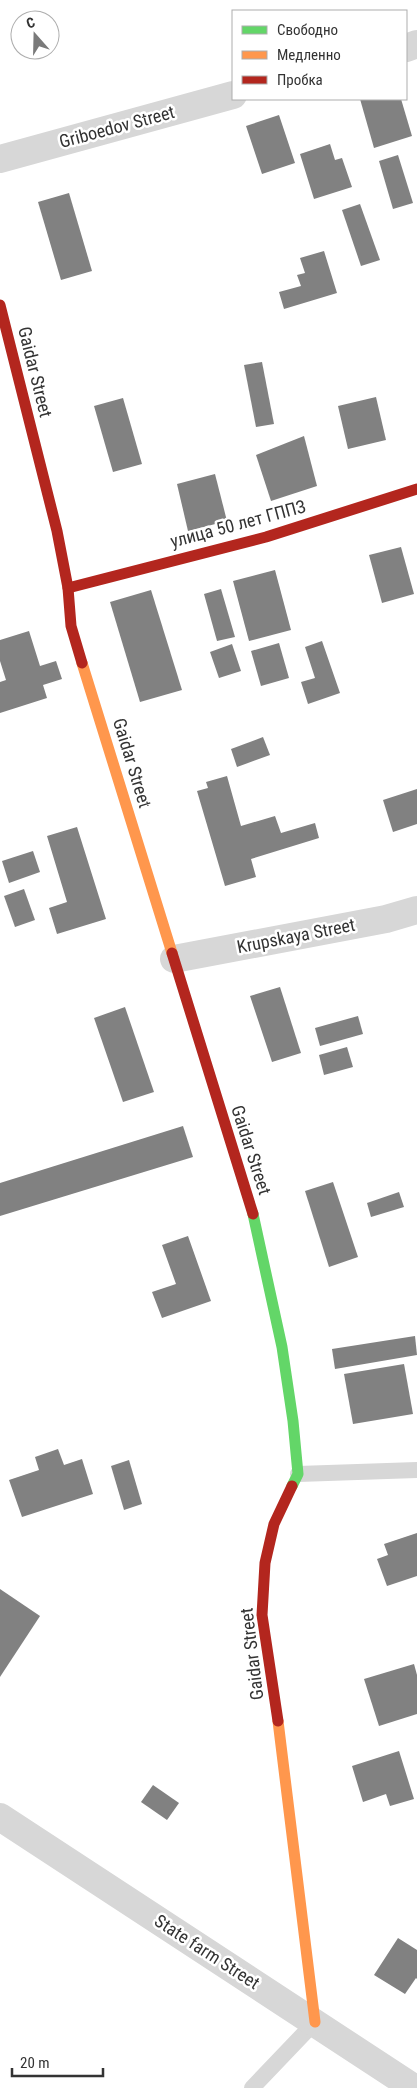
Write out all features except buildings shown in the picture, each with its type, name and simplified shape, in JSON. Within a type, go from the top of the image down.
[{"type":"street","name":"Griboedov Street","points":[[0,159],[232,95]]},
{"type":"street","name":"Gaidar Street","points":[[0,305],[54,522],[68,588],[71,626],[257,1226],[282,1347],[293,1421],[298,1474],[274,1524],[265,1563],[262,1615],[280,1732],[315,2022]]},
{"type":"street","name":"улица 50 лет ГППЗ","points":[[68,588],[266,537],[417,489]]},
{"type":"street","name":"Krupskaya Street","points":[[174,959],[386,919],[417,910]]},
{"type":"street","name":"State farm Street","points":[[0,1817],[414,2088]]},
{"type":"lane","points":[[298,1474],[417,1470]]},
{"type":"lane","points":[[252,2088],[315,2022]]},
{"type":"traffic: fast","points":[[253,1214],[282,1347],[293,1421],[298,1474],[292,1486]]},
{"type":"traffic: slow","points":[[82,663],[172,953]]},
{"type":"traffic: slow","points":[[278,1721],[315,2022]]},
{"type":"traffic: jam","points":[[0,305],[57,531],[68,588],[71,626],[82,663]]},
{"type":"traffic: jam","points":[[68,588],[266,537],[417,489]]},
{"type":"traffic: jam","points":[[172,953],[253,1214]]},
{"type":"traffic: jam","points":[[278,1721],[262,1615],[265,1563],[274,1524],[292,1486]]}]
